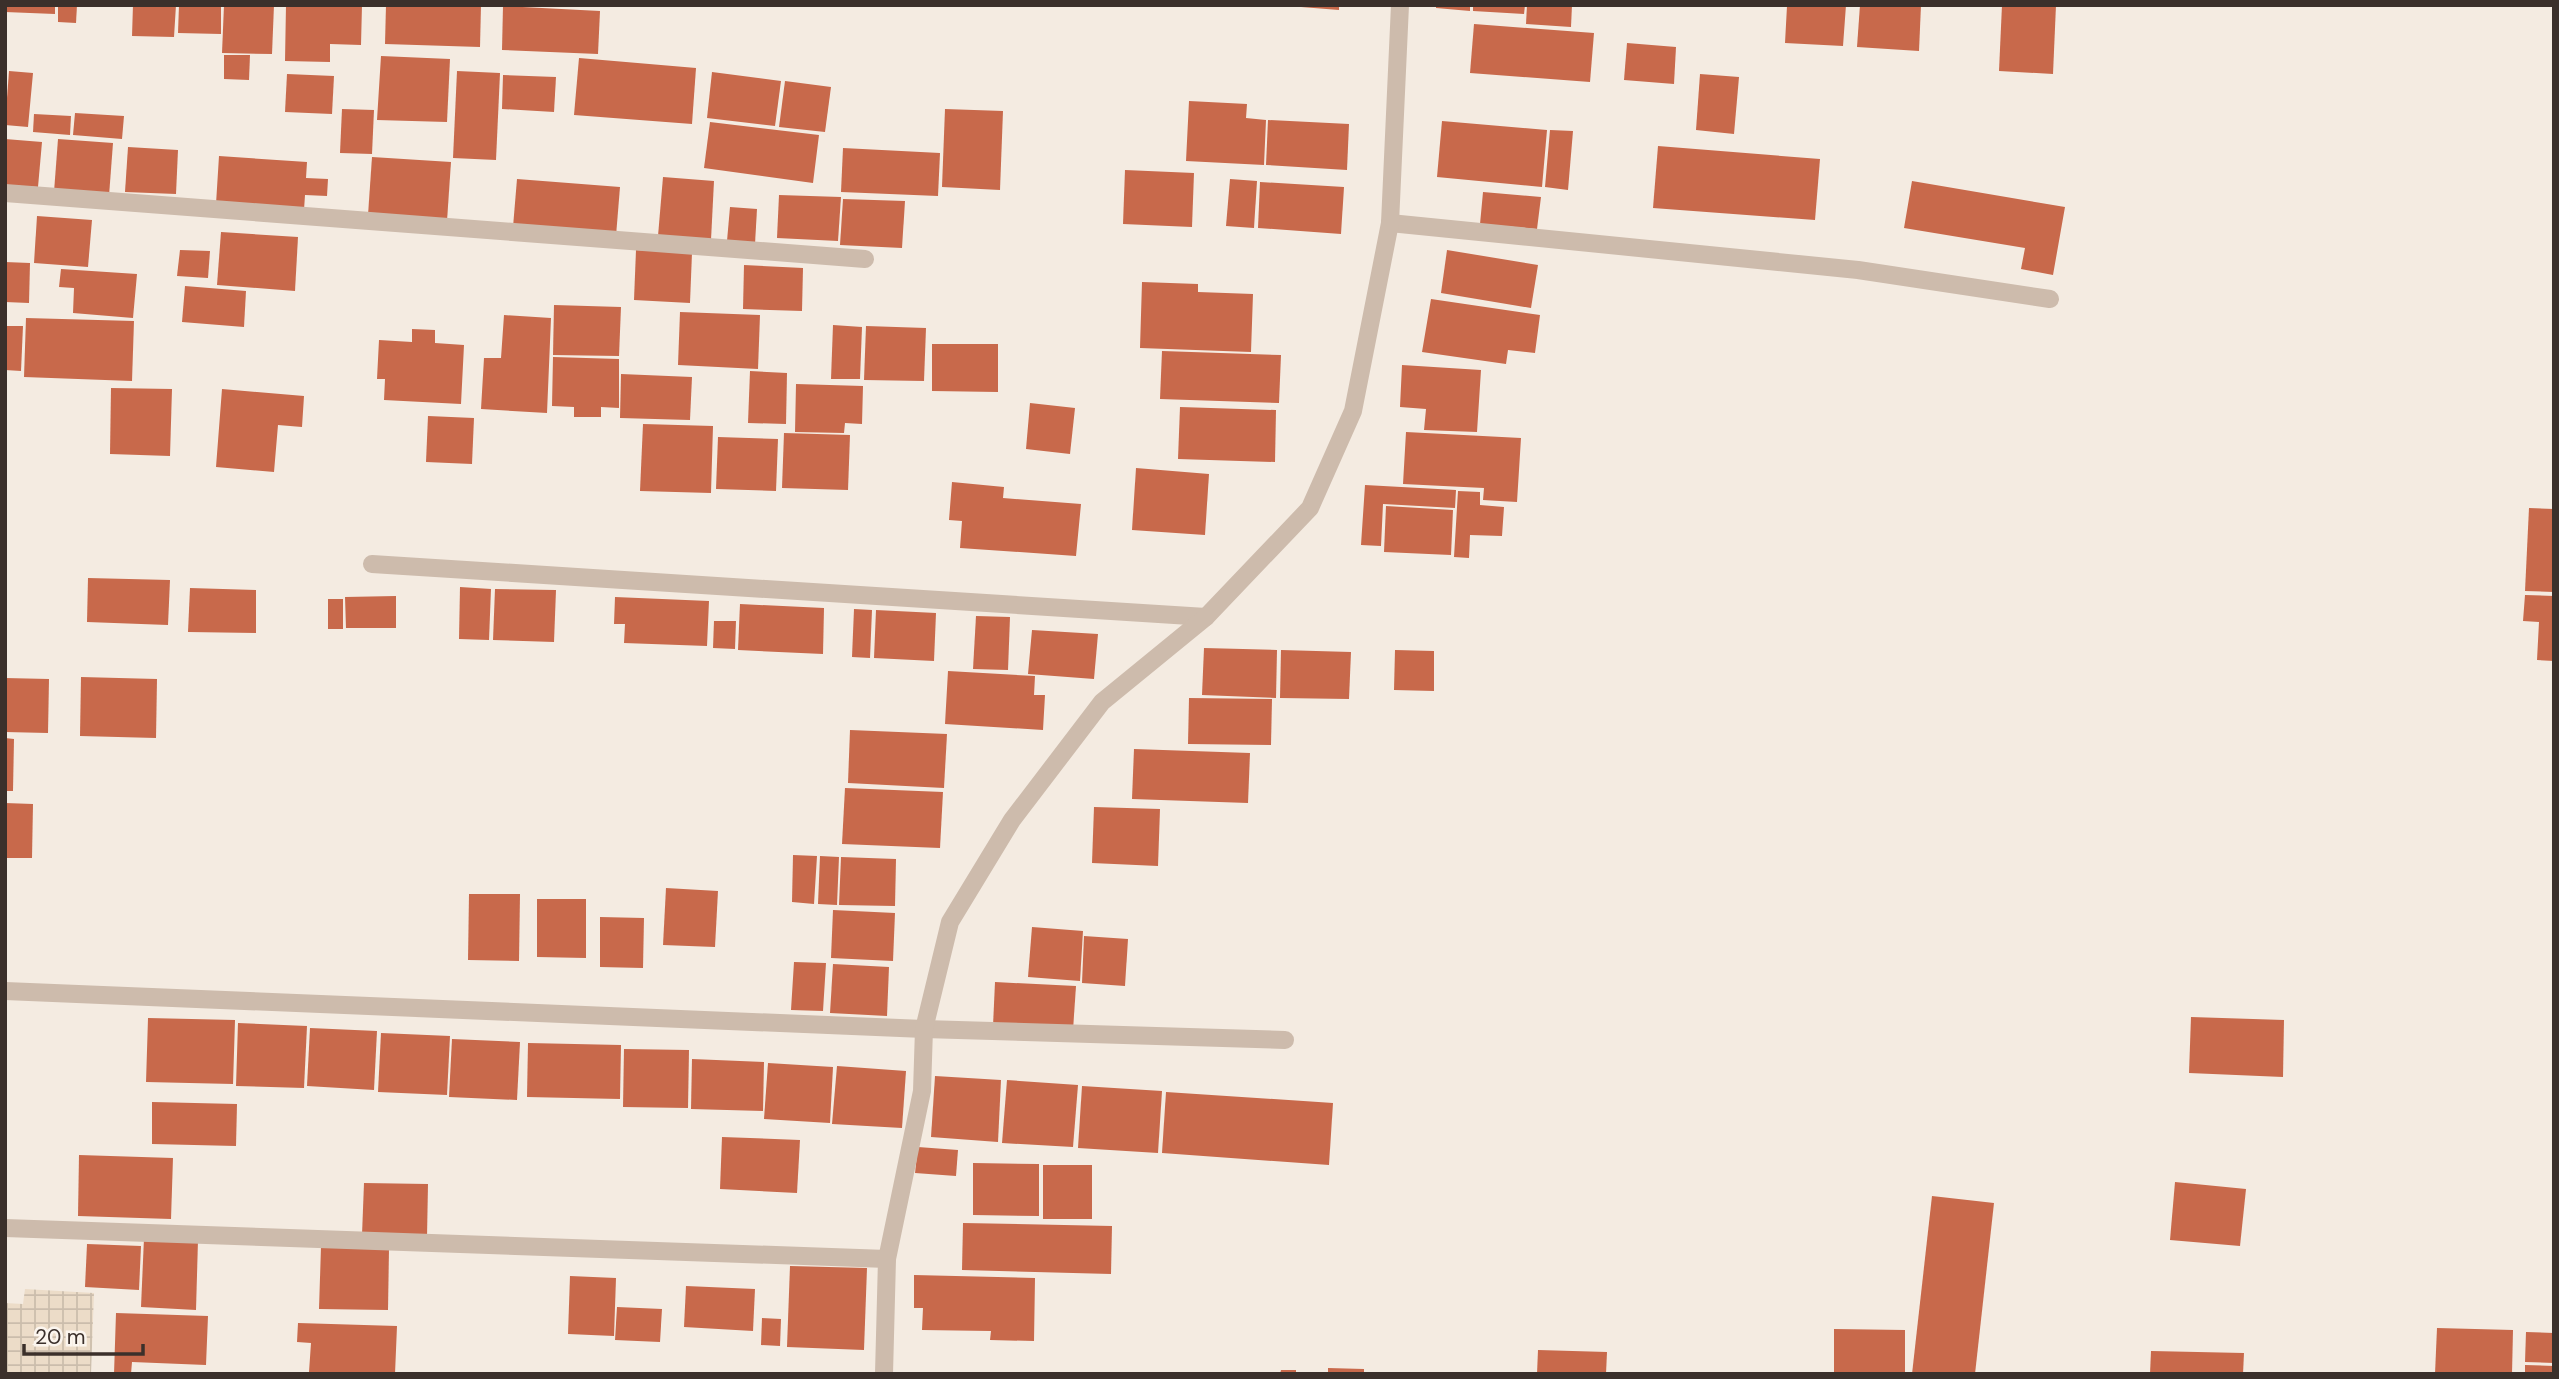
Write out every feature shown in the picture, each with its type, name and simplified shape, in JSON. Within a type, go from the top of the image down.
[{"type":"street","points":[[884,1374],[887,1259],[922,1091],[924,1029],[950,922],[1013,820],[1102,702],[1206,617],[1310,508],[1353,411],[1390,223],[1400,5]]},
{"type":"street","points":[[5,193],[865,259]]},
{"type":"street","points":[[1390,223],[1858,270],[2050,299]]},
{"type":"street","points":[[372,564],[1206,617]]},
{"type":"street","points":[[5,991],[924,1029],[1285,1040]]},
{"type":"street","points":[[5,1228],[887,1259]]},
{"type":"shaded area","points":[[25,1289],[94,1293],[91,1374],[5,1374],[5,1303],[23,1304]]},
{"type":"building","points":[[5,5],[55,5],[55,14],[5,12]]},
{"type":"building","points":[[58,5],[77,5],[76,23],[58,22]]},
{"type":"building","points":[[133,5],[176,5],[174,37],[132,36]]},
{"type":"building","points":[[179,5],[221,5],[221,34],[178,33]]},
{"type":"building","points":[[224,5],[274,5],[272,54],[222,53]]},
{"type":"building","points":[[286,5],[362,5],[361,45],[330,44],[330,62],[285,61]]},
{"type":"building","points":[[386,5],[481,5],[480,47],[385,44]]},
{"type":"building","points":[[1339,5],[1339,10],[1301,7]]},
{"type":"building","points":[[1436,5],[1470,5],[1470,11],[1436,8]]},
{"type":"building","points":[[1473,5],[1525,5],[1524,14],[1473,11]]},
{"type":"building","points":[[1527,5],[1572,5],[1571,27],[1526,24]]},
{"type":"building","points":[[1846,5],[1843,46],[1785,43],[1787,6]]},
{"type":"building","points":[[1860,5],[1921,5],[1919,51],[1857,47]]},
{"type":"building","points":[[2002,5],[2056,5],[2053,74],[1999,71]]},
{"type":"building","points":[[503,6],[600,11],[598,54],[502,50]]},
{"type":"building","points":[[1474,24],[1594,33],[1590,82],[1470,73]]},
{"type":"building","points":[[1627,43],[1676,47],[1674,84],[1624,80]]},
{"type":"building","points":[[224,55],[250,55],[249,80],[224,79]]},
{"type":"building","points":[[381,56],[450,59],[447,122],[377,120]]},
{"type":"building","points":[[579,58],[696,68],[692,124],[574,115]]},
{"type":"building","points":[[9,71],[33,73],[28,127],[5,125]]},
{"type":"building","points":[[457,71],[500,73],[496,160],[453,158]]},
{"type":"building","points":[[712,72],[781,81],[775,126],[707,118]]},
{"type":"building","points":[[287,74],[334,76],[332,114],[285,112]]},
{"type":"building","points":[[1700,74],[1739,77],[1734,134],[1696,130]]},
{"type":"building","points":[[503,75],[556,77],[554,112],[502,109]]},
{"type":"building","points":[[785,81],[831,87],[825,132],[779,127]]},
{"type":"building","points":[[1189,101],[1247,104],[1246,118],[1266,120],[1264,165],[1186,161]]},
{"type":"building","points":[[342,109],[374,110],[372,154],[340,153]]},
{"type":"building","points":[[945,109],[1003,111],[1000,190],[942,187]]},
{"type":"building","points":[[75,113],[124,116],[122,139],[73,135]]},
{"type":"building","points":[[34,114],[71,116],[70,135],[33,132]]},
{"type":"building","points":[[1268,120],[1349,124],[1347,170],[1266,165]]},
{"type":"building","points":[[1442,121],[1547,130],[1542,187],[1437,177]]},
{"type":"building","points":[[710,122],[819,135],[813,183],[704,168]]},
{"type":"building","points":[[1550,130],[1573,131],[1568,190],[1545,187]]},
{"type":"building","points":[[5,139],[42,142],[38,187],[5,185]]},
{"type":"building","points":[[58,139],[113,143],[109,196],[54,192]]},
{"type":"building","points":[[1658,146],[1820,159],[1815,220],[1653,208]]},
{"type":"building","points":[[128,147],[178,150],[176,194],[125,192]]},
{"type":"building","points":[[843,148],[940,153],[938,196],[841,192]]},
{"type":"building","points":[[219,156],[307,162],[306,178],[328,179],[327,196],[305,195],[304,210],[216,204]]},
{"type":"building","points":[[372,157],[451,162],[447,221],[368,215]]},
{"type":"building","points":[[1125,170],[1194,173],[1192,227],[1123,224]]},
{"type":"building","points":[[663,177],[714,181],[711,240],[658,236]]},
{"type":"building","points":[[517,179],[620,187],[616,236],[513,227]]},
{"type":"building","points":[[1230,179],[1257,181],[1254,228],[1226,226]]},
{"type":"building","points":[[1912,181],[2065,207],[2053,275],[2021,269],[2025,248],[1904,228]]},
{"type":"building","points":[[1260,182],[1344,187],[1341,234],[1258,228]]},
{"type":"building","points":[[1483,192],[1541,197],[1537,229],[1480,224]]},
{"type":"building","points":[[779,195],[841,197],[838,241],[777,238]]},
{"type":"building","points":[[843,199],[905,201],[902,248],[840,245]]},
{"type":"building","points":[[730,207],[757,209],[755,244],[727,241]]},
{"type":"building","points":[[37,216],[92,220],[88,267],[34,263]]},
{"type":"building","points":[[221,232],[298,237],[295,291],[217,285]]},
{"type":"building","points":[[180,250],[210,251],[208,278],[177,276]]},
{"type":"building","points":[[636,250],[692,253],[690,303],[634,300]]},
{"type":"building","points":[[1447,250],[1538,265],[1531,308],[1441,293]]},
{"type":"building","points":[[5,262],[30,263],[29,303],[5,302]]},
{"type":"building","points":[[744,265],[803,268],[802,311],[743,309]]},
{"type":"building","points":[[61,269],[137,274],[133,318],[73,313],[74,288],[59,287]]},
{"type":"building","points":[[1142,282],[1198,284],[1198,292],[1253,294],[1251,352],[1140,348]]},
{"type":"building","points":[[185,286],[246,291],[244,327],[182,322]]},
{"type":"building","points":[[1431,299],[1540,315],[1535,353],[1508,350],[1506,364],[1422,352]]},
{"type":"building","points":[[554,305],[621,307],[619,356],[553,355]]},
{"type":"building","points":[[680,312],[760,315],[758,369],[678,365]]},
{"type":"building","points":[[504,315],[551,318],[547,413],[481,409],[484,358],[501,358]]},
{"type":"building","points":[[26,318],[134,321],[132,381],[24,377]]},
{"type":"building","points":[[833,325],[862,327],[860,379],[831,379]]},
{"type":"building","points":[[5,326],[23,326],[21,371],[5,370]]},
{"type":"building","points":[[866,326],[926,328],[924,381],[864,380]]},
{"type":"building","points":[[412,329],[435,330],[435,343],[464,345],[461,404],[384,400],[385,379],[377,379],[379,340],[412,342]]},
{"type":"building","points":[[932,344],[998,344],[998,392],[932,391]]},
{"type":"building","points":[[1162,351],[1281,355],[1279,403],[1160,399]]},
{"type":"building","points":[[553,357],[619,359],[619,408],[601,407],[601,417],[574,417],[574,407],[552,406]]},
{"type":"building","points":[[1402,365],[1481,370],[1477,432],[1424,430],[1426,409],[1400,407]]},
{"type":"building","points":[[750,371],[787,373],[786,424],[748,423]]},
{"type":"building","points":[[621,374],[692,377],[690,420],[620,418]]},
{"type":"building","points":[[796,384],[863,386],[862,424],[845,423],[844,433],[795,432]]},
{"type":"building","points":[[111,388],[172,389],[170,456],[110,454]]},
{"type":"building","points":[[222,389],[304,396],[302,427],[278,425],[274,472],[216,467]]},
{"type":"building","points":[[1030,403],[1075,408],[1070,454],[1026,449]]},
{"type":"building","points":[[1180,407],[1276,410],[1275,462],[1178,459]]},
{"type":"building","points":[[428,416],[474,418],[472,464],[426,462]]},
{"type":"building","points":[[643,424],[713,426],[711,493],[640,491]]},
{"type":"building","points":[[1406,432],[1521,438],[1517,502],[1483,500],[1484,488],[1403,484]]},
{"type":"building","points":[[784,433],[850,435],[848,490],[782,488]]},
{"type":"building","points":[[718,437],[778,439],[776,491],[716,489]]},
{"type":"building","points":[[1136,468],[1209,474],[1205,535],[1132,530]]},
{"type":"building","points":[[952,482],[1004,487],[1003,498],[1081,504],[1076,556],[960,548],[962,521],[949,520]]},
{"type":"building","points":[[1365,485],[1456,490],[1455,508],[1383,504],[1381,546],[1361,545]]},
{"type":"building","points":[[1458,491],[1480,492],[1480,505],[1504,507],[1502,536],[1470,535],[1469,558],[1454,557]]},
{"type":"building","points":[[1386,506],[1453,510],[1451,555],[1384,552]]},
{"type":"building","points":[[2529,508],[2554,509],[2554,592],[2525,591]]},
{"type":"building","points":[[88,578],[170,580],[168,625],[87,622]]},
{"type":"building","points":[[460,587],[491,589],[489,640],[459,639]]},
{"type":"building","points":[[190,588],[256,590],[256,633],[188,632]]},
{"type":"building","points":[[495,589],[556,590],[554,642],[493,640]]},
{"type":"building","points":[[2525,595],[2554,596],[2554,661],[2537,660],[2539,622],[2523,621]]},
{"type":"building","points":[[396,596],[396,628],[346,628],[345,597]]},
{"type":"building","points":[[615,597],[709,601],[707,646],[624,643],[625,624],[614,624]]},
{"type":"building","points":[[328,599],[343,599],[343,629],[328,629]]},
{"type":"building","points":[[740,604],[824,608],[823,654],[738,650]]},
{"type":"building","points":[[854,609],[872,610],[870,658],[852,657]]},
{"type":"building","points":[[876,610],[936,613],[934,661],[874,658]]},
{"type":"building","points":[[976,616],[1010,617],[1008,670],[973,669]]},
{"type":"building","points":[[714,621],[736,621],[735,649],[713,648]]},
{"type":"building","points":[[1032,630],[1098,634],[1094,679],[1028,674]]},
{"type":"building","points":[[1204,648],[1277,650],[1276,698],[1202,695]]},
{"type":"building","points":[[1281,650],[1351,652],[1349,699],[1280,698]]},
{"type":"building","points":[[1395,650],[1434,651],[1434,691],[1394,690]]},
{"type":"building","points":[[948,671],[1035,676],[1034,695],[1045,695],[1043,730],[945,724]]},
{"type":"building","points":[[81,677],[157,679],[156,738],[80,736]]},
{"type":"building","points":[[5,678],[49,679],[48,733],[5,732]]},
{"type":"building","points":[[1189,698],[1272,699],[1271,745],[1188,744]]},
{"type":"building","points":[[850,730],[947,734],[944,788],[848,783]]},
{"type":"building","points":[[5,738],[14,739],[13,791],[5,791]]},
{"type":"building","points":[[1134,749],[1250,753],[1248,803],[1132,799]]},
{"type":"building","points":[[845,788],[943,792],[940,848],[842,844]]},
{"type":"building","points":[[5,803],[33,804],[32,858],[5,858]]},
{"type":"building","points":[[1094,807],[1160,809],[1158,866],[1092,863]]},
{"type":"building","points":[[793,855],[817,856],[814,904],[792,902]]},
{"type":"building","points":[[820,856],[839,857],[837,905],[818,904]]},
{"type":"building","points":[[841,857],[896,859],[895,906],[839,905]]},
{"type":"building","points":[[666,888],[718,891],[715,947],[663,945]]},
{"type":"building","points":[[469,894],[520,894],[519,961],[468,960]]},
{"type":"building","points":[[537,899],[586,899],[586,958],[537,957]]},
{"type":"building","points":[[833,910],[895,913],[893,961],[831,958]]},
{"type":"building","points":[[600,917],[644,918],[643,968],[600,967]]},
{"type":"building","points":[[1032,927],[1083,931],[1080,981],[1028,977]]},
{"type":"building","points":[[1084,936],[1128,939],[1125,986],[1082,983]]},
{"type":"building","points":[[794,962],[826,963],[823,1011],[791,1010]]},
{"type":"building","points":[[833,964],[889,967],[887,1016],[830,1013]]},
{"type":"building","points":[[995,982],[1076,986],[1073,1030],[993,1026]]},
{"type":"building","points":[[2191,1017],[2284,1020],[2283,1077],[2189,1073]]},
{"type":"building","points":[[148,1018],[235,1020],[233,1084],[146,1082]]},
{"type":"building","points":[[238,1023],[307,1026],[304,1088],[236,1086]]},
{"type":"building","points":[[310,1028],[377,1031],[374,1090],[307,1086]]},
{"type":"building","points":[[381,1033],[450,1036],[447,1095],[378,1092]]},
{"type":"building","points":[[452,1039],[520,1042],[517,1100],[449,1097]]},
{"type":"building","points":[[528,1043],[621,1045],[620,1099],[527,1097]]},
{"type":"building","points":[[624,1049],[689,1050],[688,1108],[623,1107]]},
{"type":"building","points":[[692,1059],[764,1062],[763,1111],[691,1109]]},
{"type":"building","points":[[768,1063],[833,1067],[830,1123],[764,1119]]},
{"type":"building","points":[[837,1066],[906,1071],[902,1128],[832,1124]]},
{"type":"building","points":[[935,1076],[1001,1080],[998,1142],[931,1137]]},
{"type":"building","points":[[1007,1080],[1078,1085],[1073,1147],[1002,1143]]},
{"type":"building","points":[[1082,1086],[1162,1091],[1158,1153],[1078,1148]]},
{"type":"building","points":[[1166,1092],[1333,1103],[1329,1165],[1162,1153]]},
{"type":"building","points":[[152,1102],[237,1104],[236,1146],[152,1144]]},
{"type":"building","points":[[722,1137],[800,1140],[797,1193],[720,1189]]},
{"type":"building","points":[[918,1147],[958,1150],[956,1176],[915,1173]]},
{"type":"building","points":[[79,1155],[173,1158],[171,1219],[78,1216]]},
{"type":"building","points":[[973,1163],[1039,1164],[1039,1216],[973,1215]]},
{"type":"building","points":[[1043,1165],[1092,1165],[1092,1219],[1043,1219]]},
{"type":"building","points":[[2175,1182],[2246,1189],[2240,1246],[2170,1240]]},
{"type":"building","points":[[364,1183],[428,1184],[427,1237],[362,1235]]},
{"type":"building","points":[[1932,1196],[1994,1203],[1975,1374],[1912,1374]]},
{"type":"building","points":[[963,1223],[1112,1226],[1111,1274],[962,1270]]},
{"type":"building","points":[[144,1238],[198,1240],[196,1310],[141,1307]]},
{"type":"building","points":[[87,1244],[141,1246],[139,1290],[85,1287]]},
{"type":"building","points":[[321,1247],[389,1249],[388,1310],[319,1309]]},
{"type":"building","points":[[790,1266],[867,1268],[864,1350],[787,1347]]},
{"type":"building","points":[[914,1275],[1035,1278],[1034,1341],[990,1340],[991,1331],[922,1330],[923,1308],[914,1308]]},
{"type":"building","points":[[570,1276],[616,1278],[614,1336],[568,1334]]},
{"type":"building","points":[[686,1286],[755,1289],[753,1331],[684,1327]]},
{"type":"building","points":[[617,1307],[662,1309],[660,1342],[615,1340]]},
{"type":"building","points":[[116,1313],[208,1316],[206,1365],[132,1362],[131,1374],[114,1374]]},
{"type":"building","points":[[762,1318],[781,1319],[780,1346],[761,1345]]},
{"type":"building","points":[[298,1323],[397,1326],[395,1374],[309,1372],[311,1343],[297,1342]]},
{"type":"building","points":[[2437,1328],[2513,1330],[2512,1374],[2435,1374]]},
{"type":"building","points":[[1834,1329],[1905,1330],[1905,1374],[1834,1374]]},
{"type":"building","points":[[2526,1332],[2554,1333],[2554,1363],[2525,1362]]},
{"type":"building","points":[[1538,1350],[1607,1352],[1606,1374],[1537,1374]]},
{"type":"building","points":[[2151,1351],[2244,1353],[2243,1374],[2150,1374]]},
{"type":"building","points":[[2525,1365],[2554,1366],[2554,1374],[2525,1374]]},
{"type":"building","points":[[1328,1368],[1364,1369],[1364,1374],[1328,1374]]},
{"type":"building","points":[[1281,1370],[1296,1370],[1296,1374],[1280,1374]]}]
